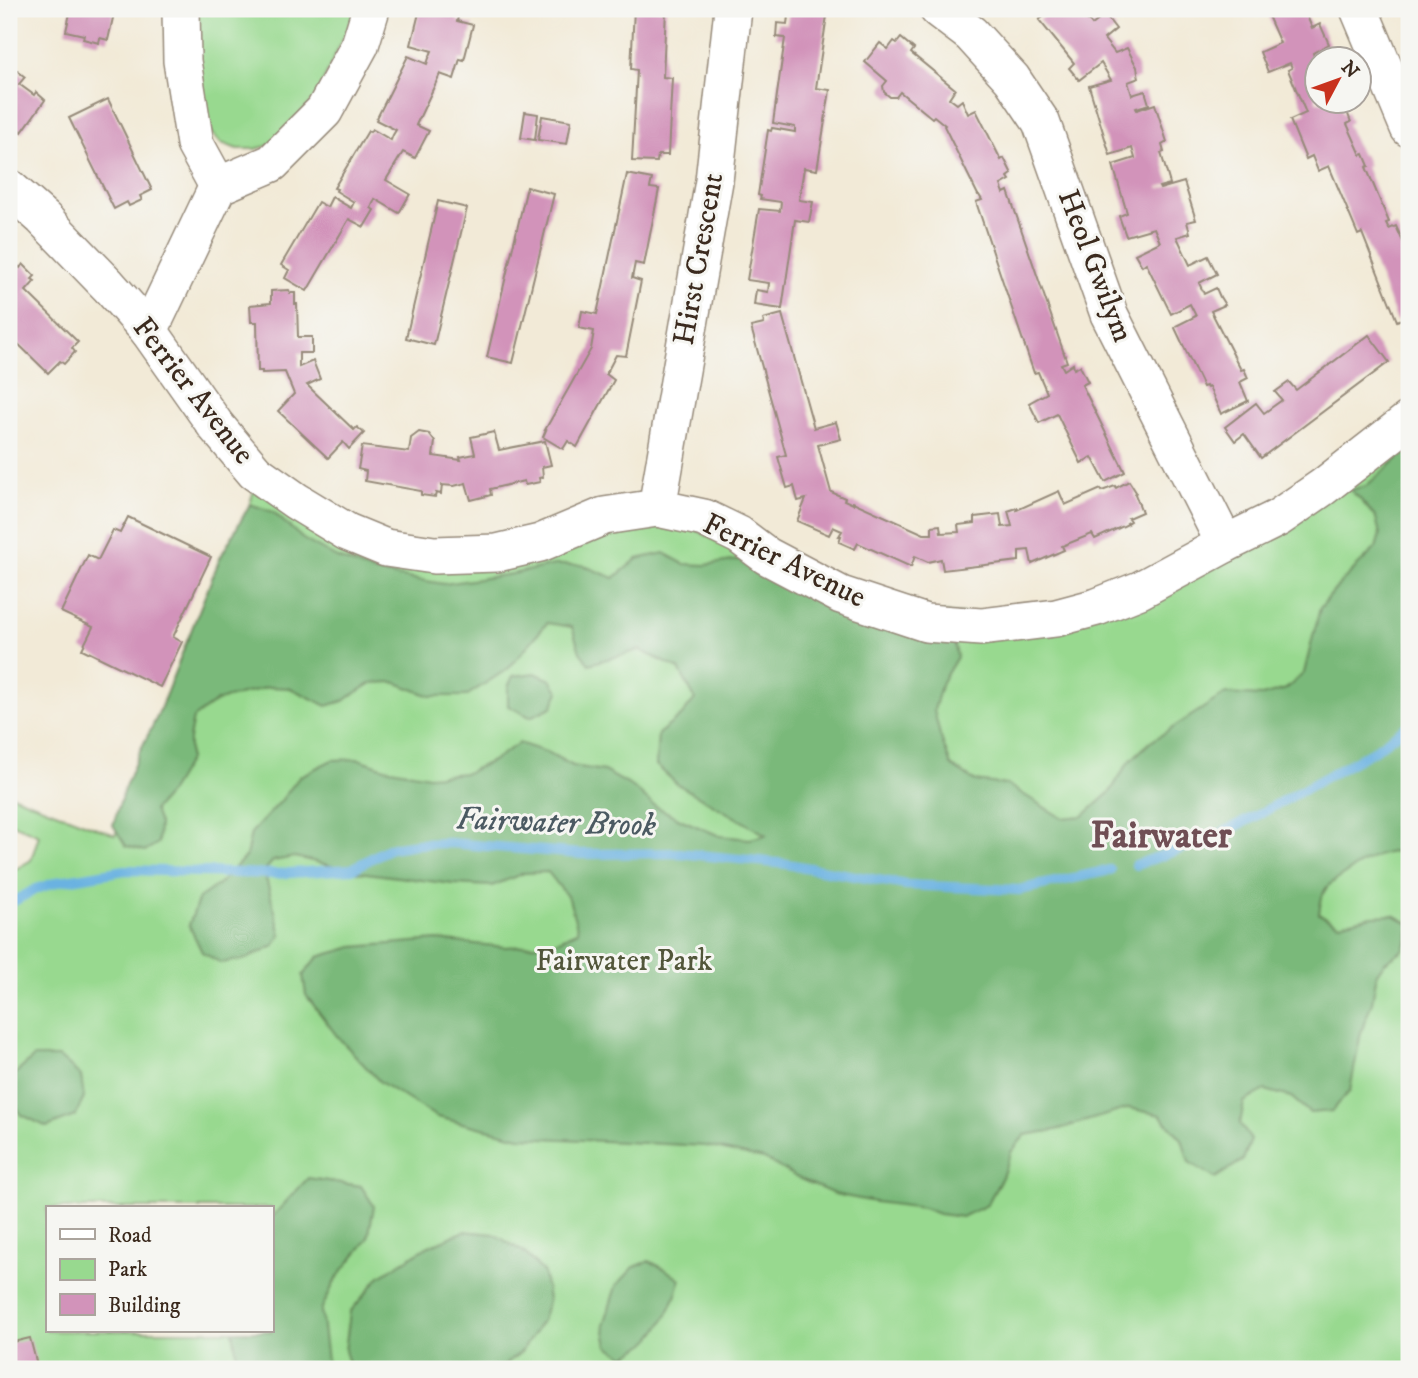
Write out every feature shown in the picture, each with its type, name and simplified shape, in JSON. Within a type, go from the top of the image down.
[{"type":"street","points":[[181,9],[182,61],[195,144],[218,186]]},
{"type":"street","points":[[149,331],[218,186],[272,163],[324,111],[360,45],[371,9]]},
{"type":"street","name":"Hirst Crescent","points":[[657,508],[714,181],[733,9]]},
{"type":"street","name":"Heol Gwilym","points":[[938,9],[971,34],[1004,70],[1041,122],[1109,314],[1225,544]]},
{"type":"street","points":[[1359,9],[1409,128]]},
{"type":"street","name":"Ferrier Avenue","points":[[9,188],[43,218],[149,331],[216,426],[255,472],[346,531],[386,548],[434,555],[497,553],[540,543],[604,516],[657,508],[704,518],[738,535],[767,556],[841,595],[926,623],[981,627],[1056,618],[1097,607],[1140,590],[1278,518],[1323,487],[1409,419]]},
{"type":"green space","points":[[194,9],[357,9],[315,99],[268,146],[237,149],[221,143],[211,133],[205,119]]},
{"type":"green space","name":"Fairwater Park","points":[[1409,438],[1409,1369],[9,1369],[9,873],[31,860],[39,835],[9,822],[9,794],[115,835],[241,532],[254,490],[434,555],[657,508],[839,609],[1056,618]]},
{"type":"green space","points":[[1409,449],[1409,852],[1380,855],[1329,885],[1321,900],[1319,914],[1339,924],[1372,916],[1394,915],[1407,922],[1409,937],[1403,950],[1385,962],[1377,973],[1372,1002],[1361,1032],[1350,1091],[1332,1111],[1310,1113],[1291,1097],[1265,1090],[1244,1102],[1240,1124],[1251,1140],[1243,1160],[1215,1178],[1189,1162],[1182,1139],[1160,1115],[1129,1108],[1056,1130],[1025,1135],[1011,1152],[1002,1177],[987,1205],[962,1217],[834,1194],[764,1159],[706,1146],[520,1137],[437,1117],[380,1082],[337,1036],[306,995],[303,975],[318,957],[353,947],[437,940],[505,947],[551,944],[578,931],[569,899],[548,872],[524,873],[492,886],[358,872],[295,857],[273,861],[264,871],[281,934],[274,946],[246,959],[221,963],[202,952],[189,925],[199,898],[219,884],[246,856],[251,833],[300,776],[332,760],[359,759],[385,768],[429,776],[466,773],[492,761],[519,743],[549,753],[573,766],[604,771],[633,787],[653,805],[720,836],[750,839],[766,835],[677,784],[656,765],[658,734],[682,715],[695,699],[679,669],[640,650],[589,664],[580,652],[572,627],[547,623],[509,668],[466,696],[430,696],[394,682],[372,683],[343,701],[327,706],[290,688],[268,687],[217,701],[193,718],[189,760],[169,793],[154,810],[159,824],[158,843],[145,851],[126,846],[113,825],[124,789],[156,719],[220,558],[250,504],[273,512],[303,539],[337,558],[377,573],[444,584],[554,565],[582,565],[614,578],[637,559],[664,553],[684,564],[705,565],[767,556],[954,639],[957,657],[942,682],[934,710],[951,765],[975,781],[1008,785],[1062,818],[1083,816],[1110,792],[1128,763],[1149,743],[1225,694],[1262,696],[1286,689],[1304,673],[1320,608],[1342,581],[1376,548],[1380,534],[1376,518],[1350,490],[1366,486]]},
{"type":"green space","points":[[535,673],[551,680],[559,692],[552,707],[530,717],[508,706],[508,687],[513,676]]},
{"type":"green space","points":[[34,1057],[59,1057],[81,1076],[84,1098],[75,1116],[47,1127],[22,1115],[9,1097],[15,1074]]},
{"type":"green space","points":[[308,1178],[361,1186],[374,1206],[368,1239],[336,1279],[321,1310],[328,1369],[239,1369],[233,1332],[273,1332],[273,1216]]},
{"type":"green space","points":[[464,1231],[494,1234],[525,1253],[544,1273],[548,1300],[542,1321],[521,1352],[499,1369],[351,1369],[345,1351],[350,1312],[380,1276],[427,1247]]},
{"type":"green space","points":[[649,1261],[680,1280],[678,1288],[657,1331],[645,1344],[625,1356],[608,1346],[604,1325],[616,1286],[634,1267]]},
{"type":"building","points":[[71,9],[115,9],[108,40],[100,38],[99,43],[83,39],[84,35],[66,31]]},
{"type":"building","points":[[420,9],[460,9],[457,21],[473,25],[464,60],[460,59],[454,79],[440,74],[416,125],[429,131],[415,158],[403,152],[386,180],[410,194],[399,213],[375,199],[371,208],[374,210],[364,227],[349,219],[307,291],[285,278],[289,270],[281,265],[318,202],[327,207],[332,197],[351,208],[354,202],[334,188],[368,131],[372,129],[391,140],[396,130],[376,120],[408,56],[427,64],[432,51],[411,45]]},
{"type":"building","points":[[634,9],[666,9],[663,77],[672,78],[668,155],[658,155],[657,162],[632,161],[637,70],[631,69]]},
{"type":"building","points":[[789,9],[828,9],[816,88],[830,90],[817,170],[804,168],[799,200],[813,202],[809,222],[795,220],[782,309],[754,305],[756,290],[768,292],[769,283],[747,280],[759,209],[780,211],[781,202],[760,199],[761,196],[758,195],[768,130],[771,131],[772,128],[795,132],[795,127],[773,123],[785,38],[776,37],[777,23],[787,24]]},
{"type":"building","points":[[1054,9],[1079,9],[1092,25],[1105,15],[1116,29],[1104,39],[1115,53],[1127,48],[1137,67],[1139,78],[1128,82],[1132,95],[1145,91],[1149,104],[1136,108],[1137,110],[1155,104],[1167,142],[1162,145],[1164,152],[1161,153],[1170,184],[1159,187],[1160,189],[1184,182],[1196,220],[1187,222],[1190,233],[1177,237],[1190,265],[1208,256],[1217,274],[1199,283],[1204,294],[1216,288],[1225,305],[1211,311],[1241,370],[1244,369],[1248,378],[1240,382],[1248,401],[1221,414],[1209,387],[1203,387],[1175,328],[1196,316],[1190,304],[1171,314],[1146,263],[1142,266],[1135,254],[1160,242],[1154,228],[1126,236],[1119,216],[1127,213],[1113,165],[1135,158],[1132,148],[1110,155],[1089,86],[1111,80],[1101,63],[1079,80],[1069,68],[1074,63],[1039,20]]},
{"type":"building","points":[[1265,9],[1304,9],[1312,28],[1320,24],[1329,44],[1302,46],[1302,103],[1288,70],[1292,68],[1290,63],[1268,72],[1260,52],[1280,43]]},
{"type":"building","points":[[901,38],[914,49],[911,53],[955,89],[949,98],[957,104],[962,100],[968,114],[976,110],[1001,160],[1004,158],[1012,174],[1008,177],[1010,180],[1001,185],[1004,193],[1008,191],[1067,362],[1061,364],[1064,370],[1073,364],[1074,369],[1080,366],[1088,382],[1082,385],[1125,472],[1105,482],[1092,457],[1081,463],[1057,414],[1039,423],[1029,403],[1047,393],[1038,372],[1034,373],[976,202],[982,200],[945,125],[900,92],[896,97],[890,97],[884,92],[883,86],[887,81],[865,62],[880,43],[888,49],[894,41],[897,43]]},
{"type":"building","points":[[16,70],[25,77],[19,84],[45,100],[22,132],[14,126],[9,130],[9,77],[11,78]]},
{"type":"building","points":[[108,99],[152,190],[140,196],[142,200],[129,206],[127,202],[114,209],[69,118]]},
{"type":"building","points":[[525,112],[538,114],[535,140],[521,138]]},
{"type":"building","points":[[1302,115],[1349,116],[1351,122],[1347,124],[1369,166],[1366,167],[1389,222],[1386,223],[1389,229],[1396,226],[1409,255],[1409,316],[1397,321],[1362,233],[1358,235],[1329,166],[1318,171],[1312,156],[1306,159],[1290,120]]},
{"type":"building","points":[[542,116],[571,121],[567,144],[538,140]]},
{"type":"building","points":[[627,174],[652,179],[650,188],[659,189],[644,265],[635,263],[632,278],[641,281],[626,356],[616,355],[606,374],[614,380],[577,447],[568,441],[563,449],[543,437],[591,349],[594,331],[579,328],[582,311],[597,314]]},
{"type":"building","points":[[527,187],[554,194],[513,363],[487,357]]},
{"type":"building","points":[[438,201],[467,208],[434,345],[406,338]]},
{"type":"building","points":[[23,264],[35,276],[32,279],[35,281],[26,291],[78,342],[72,348],[75,352],[64,364],[60,361],[48,373],[9,335],[9,274]]},
{"type":"building","points":[[289,290],[290,293],[295,293],[298,337],[312,337],[312,353],[299,353],[299,367],[313,361],[320,379],[307,385],[354,430],[357,427],[364,433],[349,449],[343,442],[328,458],[278,411],[294,394],[285,372],[258,371],[257,322],[251,322],[250,305],[271,303],[271,291]]},
{"type":"building","points":[[782,314],[814,428],[836,422],[841,439],[818,445],[831,492],[845,498],[844,500],[924,534],[932,534],[932,526],[940,525],[941,533],[959,532],[958,525],[975,523],[975,517],[1000,514],[1002,527],[1012,526],[1008,511],[1017,510],[1059,491],[1065,505],[1101,489],[1116,488],[1129,481],[1136,492],[1142,512],[1128,518],[1128,524],[1095,539],[1092,534],[1062,546],[1064,550],[1032,564],[1029,550],[1019,551],[1019,561],[943,570],[941,559],[928,562],[915,556],[911,567],[858,543],[855,549],[839,542],[842,531],[833,527],[829,535],[797,521],[806,499],[798,501],[794,486],[787,488],[778,457],[786,455],[751,327],[764,324],[763,319]]},
{"type":"building","points":[[1369,335],[1389,362],[1261,458],[1244,434],[1235,441],[1225,427],[1256,403],[1264,413],[1282,400],[1275,392],[1289,382],[1296,390]]},
{"type":"building","points":[[419,432],[429,434],[435,442],[433,456],[461,460],[460,457],[475,454],[471,437],[494,432],[499,450],[545,441],[551,465],[542,467],[543,477],[539,478],[540,482],[525,485],[524,481],[490,489],[491,495],[471,500],[466,483],[442,485],[441,494],[436,493],[435,497],[421,495],[421,491],[365,481],[366,471],[358,469],[362,446],[409,452],[411,438]]},
{"type":"building","points":[[128,517],[211,557],[173,637],[182,642],[160,687],[82,649],[93,627],[61,612],[88,555],[98,560],[113,530],[120,533]]},
{"type":"building","points":[[30,1338],[38,1369],[17,1369],[15,1364],[9,1365],[9,1343]]},
{"type":"waterway","name":"Fairwater Brook","points":[[1136,865],[1218,835],[1256,816],[1373,751],[1409,725]]},
{"type":"waterway","name":"Fairwater Brook","points":[[9,904],[36,889],[60,881],[125,870],[275,874],[352,869],[390,848],[417,844],[450,843],[581,854],[680,853],[787,864],[906,885],[1019,890],[1110,870]]},
{"type":"district","name":"Fairwater","points":[[1161,836]]}]
